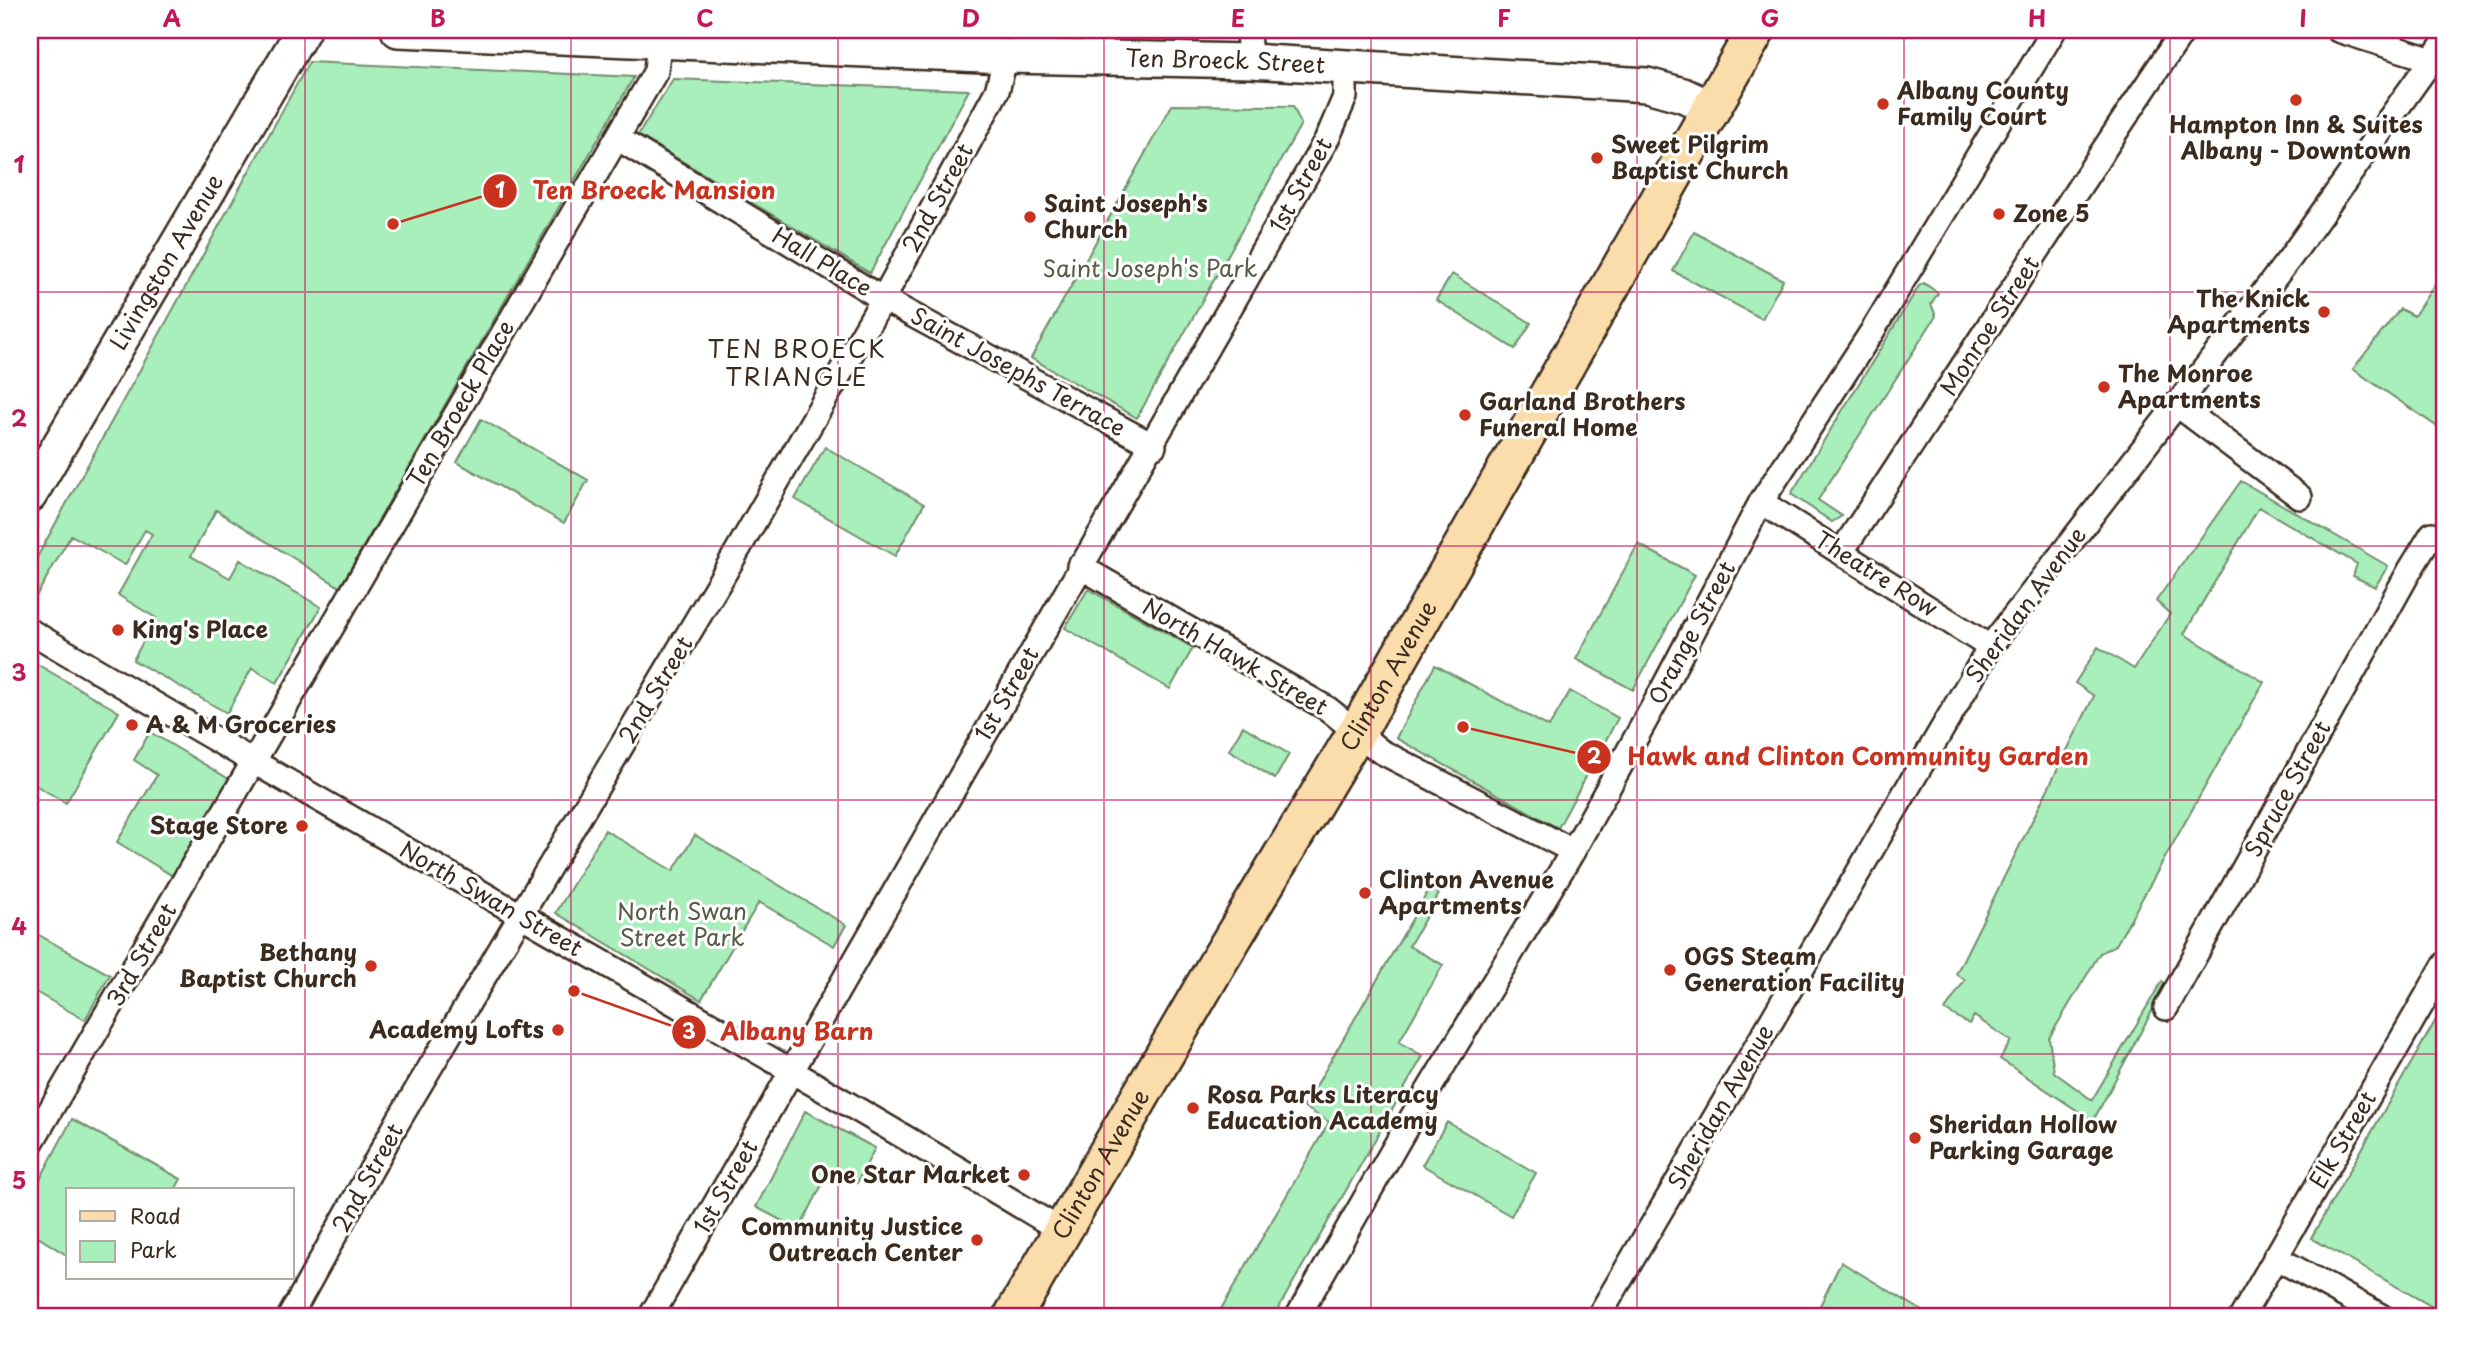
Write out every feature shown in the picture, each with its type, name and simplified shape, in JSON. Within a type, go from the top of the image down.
[{"type":"main road","name":"Clinton Avenue","points":[[1013,1316],[1357,733],[1756,30]]},
{"type":"street","name":"Livingston Avenue","points":[[30,495],[303,30]]},
{"type":"street","name":"Ten Broeck Street","points":[[398,30],[1006,56],[1249,45],[1345,67],[1647,85],[1683,95],[1710,108]]},
{"type":"street","name":"Orange Street","points":[[1298,1316],[1405,1129],[1573,851],[1659,696],[1760,502],[1873,330],[2054,30]]},
{"type":"street","name":"Monroe Street","points":[[1842,551],[2000,313],[2094,162],[2184,30]]},
{"type":"street","points":[[2339,30],[2441,55]]},
{"type":"street","name":"Ten Broeck Place","points":[[254,764],[656,71],[659,42]]},
{"type":"street","name":"Sheridan Avenue","points":[[1599,1316],[1990,647],[2290,258],[2441,55]]},
{"type":"street","name":"2nd Street","points":[[290,1316],[397,1123],[523,916],[883,299],[998,91],[1006,56]]},
{"type":"street","name":"1st Street","points":[[651,1316],[1079,566],[1153,446],[1328,137],[1345,97],[1345,67]]},
{"type":"street","name":"Hall Place","points":[[617,138],[883,299]]},
{"type":"street","name":"Saint Josephs Terrace","points":[[883,299],[1153,446]]},
{"type":"street","points":[[2176,404],[2300,497]]},
{"type":"street","name":"Theatre Row","points":[[1760,502],[1842,551],[1990,647]]},
{"type":"street","name":"Spruce Street","points":[[2166,1008],[2410,570],[2439,538]]},
{"type":"street","name":"North Hawk Street","points":[[1079,566],[1328,709],[1380,751],[1573,851]]},
{"type":"street","name":"North Swan Street","points":[[30,631],[254,764],[793,1070],[1062,1231]]},
{"type":"street","name":"3rd Street","points":[[30,1146],[254,764]]},
{"type":"street","name":"Elk Street","points":[[2242,1316],[2445,964]]},
{"type":"street","points":[[2276,1257],[2381,1316]]},
{"type":"green space","points":[[309,62],[634,77],[340,587],[216,510],[191,556],[230,578],[240,560],[321,607],[277,683],[252,668],[227,713],[133,660],[156,618],[118,595],[152,534],[145,530],[125,565],[71,535],[30,607],[30,570]]},
{"type":"green space","points":[[673,79],[969,90],[870,273],[638,135]]},
{"type":"green space","name":"Saint Joseph's Park","points":[[1172,105],[1293,106],[1301,124],[1137,418],[1031,358]]},
{"type":"green space","points":[[1694,232],[1783,280],[1762,319],[1673,271]]},
{"type":"green space","points":[[2445,268],[2445,432],[2353,369],[2400,309],[2414,316]]},
{"type":"green space","points":[[1452,274],[1531,323],[1515,349],[1436,300]]},
{"type":"green space","points":[[1924,283],[1938,293],[1931,304],[1936,316],[1818,500],[1842,516],[1832,522],[1791,494],[1919,286]]},
{"type":"green space","points":[[481,419],[588,480],[564,523],[457,462]]},
{"type":"green space","points":[[825,447],[924,504],[895,556],[795,499]]},
{"type":"green space","points":[[2241,481],[2388,566],[2375,587],[2353,576],[2357,564],[2259,507],[2184,634],[2264,682],[2116,945],[2100,953],[2049,1038],[2054,1072],[2092,1100],[2162,981],[2166,985],[2093,1121],[2000,1059],[2011,1041],[1974,1016],[1969,1024],[1945,1010],[1965,980],[1956,974],[2094,696],[2075,683],[2098,647],[2134,669],[2170,614],[2156,601]]},
{"type":"green space","points":[[1638,544],[1695,575],[1633,690],[1576,659]]},
{"type":"green space","points":[[1088,589],[1193,648],[1170,689],[1065,628]]},
{"type":"green space","points":[[30,660],[119,712],[66,803],[30,782]]},
{"type":"green space","points":[[1435,665],[1549,727],[1570,691],[1618,718],[1558,828],[1396,738]]},
{"type":"green space","points":[[1243,726],[1289,754],[1275,779],[1229,750]]},
{"type":"green space","points":[[150,732],[229,779],[173,876],[117,842],[157,775],[134,760]]},
{"type":"green space","name":"North Swan Street Park","points":[[605,830],[673,871],[695,835],[846,925],[834,946],[759,902],[701,1000],[556,913]]},
{"type":"green space","points":[[1430,888],[1439,894],[1409,946],[1443,965],[1399,1042],[1423,1056],[1274,1316],[1217,1316],[1329,1122],[1304,1107]]},
{"type":"green space","points":[[30,930],[110,975],[85,1020],[30,989]]},
{"type":"green space","points":[[2445,1004],[2445,1314],[2311,1238]]},
{"type":"green space","points":[[805,1111],[875,1148],[857,1183],[830,1169],[799,1230],[756,1207]]},
{"type":"green space","points":[[72,1119],[181,1179],[176,1188],[66,1188],[66,1255],[30,1232],[30,1198]]},
{"type":"green space","points":[[1447,1122],[1536,1173],[1511,1216],[1422,1165]]},
{"type":"green space","points":[[1841,1262],[1931,1316],[1815,1316]]},
{"type":"place","name":"Hampton Inn & Suites Albany - Downtown","points":[[2296,100]]},
{"type":"place","name":"Albany County Family Court","points":[[1883,104]]},
{"type":"place","name":"Sweet Pilgrim Baptist Church","points":[[1597,158]]},
{"type":"place","name":"Zone 5","points":[[1999,214]]},
{"type":"place","name":"Saint Joseph's Church","points":[[1030,217]]},
{"type":"place","name":"Ten Broeck Mansion","points":[[393,224]]},
{"type":"place","name":"The Knick Apartments","points":[[2324,312]]},
{"type":"place","name":"The Monroe Apartments","points":[[2104,387]]},
{"type":"place","name":"Garland Brothers Funeral Home","points":[[1465,415]]},
{"type":"place","name":"King's Place","points":[[118,630]]},
{"type":"place","name":"A & M Groceries","points":[[132,725]]},
{"type":"place","name":"Hawk and Clinton Community Garden","points":[[1463,727]]},
{"type":"place","name":"Stage Store","points":[[302,826]]},
{"type":"place","name":"Clinton Avenue Apartments","points":[[1365,893]]},
{"type":"place","name":"Bethany Baptist Church","points":[[371,966]]},
{"type":"place","name":"OGS Steam Generation Facility","points":[[1670,970]]},
{"type":"place","name":"Albany Barn","points":[[574,991]]},
{"type":"place","name":"Academy Lofts","points":[[558,1030]]},
{"type":"place","name":"Rosa Parks Literacy Education Academy","points":[[1193,1108]]},
{"type":"place","name":"Sheridan Hollow Parking Garage","points":[[1915,1138]]},
{"type":"place","name":"One Star Market","points":[[1024,1175]]},
{"type":"place","name":"Community Justice Outreach Center","points":[[977,1240]]},
{"type":"district","name":"TEN BROECK TRIANGLE","points":[[797,364]]}]
